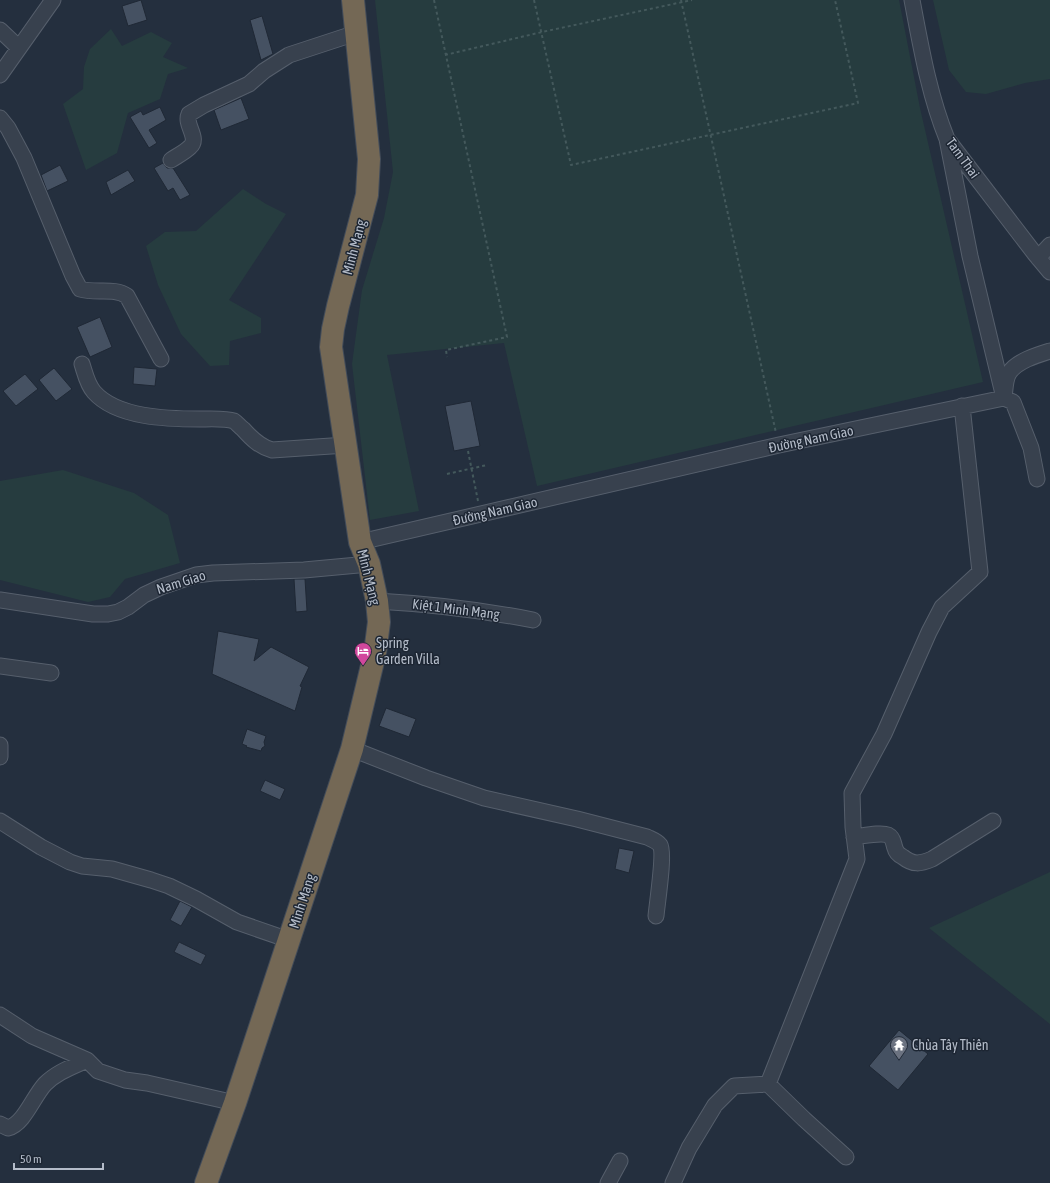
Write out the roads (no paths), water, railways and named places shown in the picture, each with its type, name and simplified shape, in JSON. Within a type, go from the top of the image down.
[{"type":"highway","name":"Minh Mạng","points":[[206,1183],[235,1103],[352,749],[375,653],[379,622],[378,601],[369,564],[360,542],[332,347],[333,329],[338,306],[367,195],[369,159],[353,0]]},
{"type":"street","points":[[0,75],[52,0]]},
{"type":"street","name":"Tam Thai","points":[[912,0],[926,70],[939,119],[947,139],[1050,272]]},
{"type":"street","points":[[0,30],[19,48]]},
{"type":"street","points":[[171,160],[190,147],[194,142],[187,121],[189,114],[204,105],[249,84],[264,71],[289,55],[356,33]]},
{"type":"street","points":[[0,118],[8,128],[24,158],[73,276],[80,288],[87,291],[121,292],[127,296],[161,359]]},
{"type":"street","points":[[947,139],[970,256],[1004,398]]},
{"type":"street","points":[[1038,258],[1050,245]]},
{"type":"street","points":[[1004,398],[1008,374],[1024,361],[1050,351]]},
{"type":"street","points":[[82,364],[89,384],[94,392],[116,408],[169,419],[234,421],[264,448],[272,450],[346,445]]},
{"type":"street","points":[[1004,398],[1013,402],[1020,416],[1031,448],[1037,479]]},
{"type":"street","name":"Đường Nam Giao","points":[[360,542],[779,445],[1004,398]]},
{"type":"street","points":[[768,1084],[857,859],[854,837],[852,793],[884,734],[929,632],[942,607],[980,572],[962,406]]},
{"type":"street","name":"Nam Giao","points":[[0,600],[93,614],[108,614],[128,607],[144,595],[161,587],[196,575],[213,573],[304,570],[369,564]]},
{"type":"street","name":"Kiệt 1 Minh Mạng","points":[[378,601],[418,603],[497,613],[533,620]]},
{"type":"street","points":[[0,666],[51,673]]},
{"type":"street","points":[[0,745],[0,757]]},
{"type":"street","points":[[352,749],[461,791],[484,798],[647,837],[657,842],[660,845],[662,856],[656,916]]},
{"type":"street","points":[[854,837],[889,835],[893,838],[894,848],[898,854],[907,861],[915,864],[921,864],[932,859],[993,821]]},
{"type":"street","points":[[0,822],[41,847],[70,862],[82,866],[118,871],[169,886],[237,922],[289,940]]},
{"type":"street","points":[[0,1015],[32,1036],[87,1060],[98,1071],[113,1076],[235,1103]]},
{"type":"street","points":[[0,1124],[8,1128],[13,1127],[19,1122],[45,1084],[60,1072],[87,1060]]},
{"type":"street","points":[[673,1183],[689,1148],[715,1105],[734,1086],[768,1084],[846,1157]]},
{"type":"street","points":[[608,1183],[620,1161]]},
{"type":"place","name":"Spring Garden Villa","points":[[363,666]]},
{"type":"place","name":"Chùa Tây Thiên","points":[[899,1060]]}]
